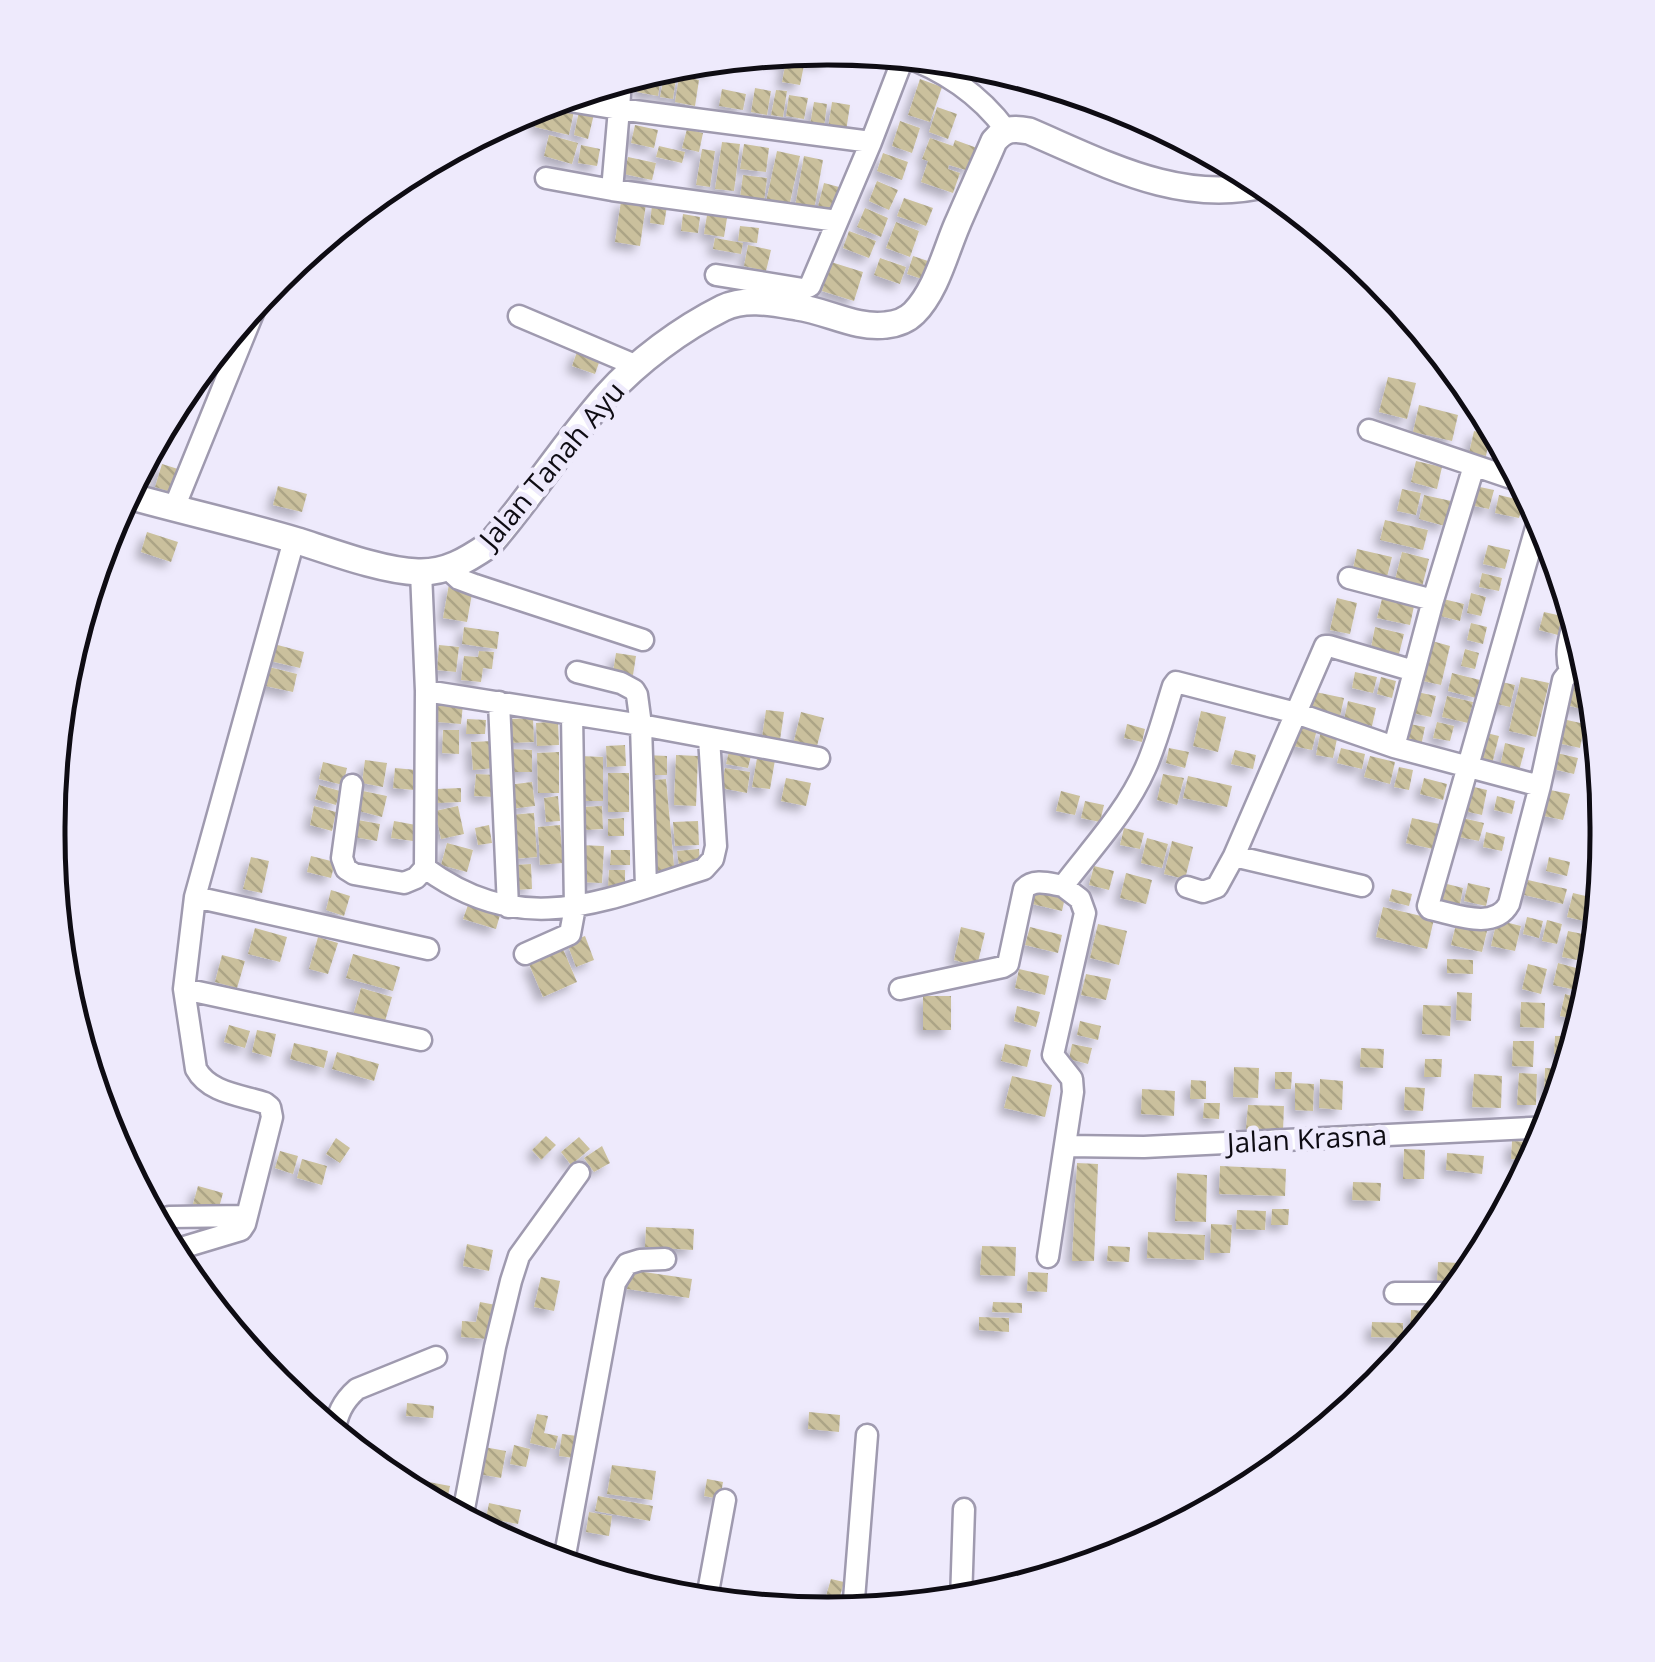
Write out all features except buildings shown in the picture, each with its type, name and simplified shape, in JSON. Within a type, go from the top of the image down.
[{"type":"street","points":[[716,274],[803,289],[810,286],[871,142],[896,69]]},
{"type":"street","points":[[945,75],[1017,130],[1175,187],[1220,192],[1245,190]]},
{"type":"street","points":[[612,190],[620,94]]},
{"type":"street","points":[[587,103],[871,142]]},
{"type":"street","name":"Jalan Tanah Ayu","points":[[140,499],[349,557],[421,572],[448,568],[489,545],[607,395],[637,366],[724,308],[752,301],[811,309],[884,326],[911,316],[935,280],[994,141],[1017,130]]},
{"type":"street","points":[[546,178],[837,222]]},
{"type":"street","points":[[519,316],[637,366]]},
{"type":"street","points":[[174,508],[243,339]]},
{"type":"street","points":[[1369,430],[1503,476]]},
{"type":"street","points":[[1394,747],[1474,466]]},
{"type":"street","points":[[1533,538],[1430,909],[1486,920],[1506,911],[1540,786],[1563,680],[1574,673]]},
{"type":"street","points":[[187,1246],[241,1230],[272,1117],[265,1102],[202,1080],[196,1069],[184,988],[195,897],[294,540]]},
{"type":"street","points":[[448,568],[459,579],[475,586],[644,640]]},
{"type":"street","points":[[352,785],[342,858],[346,869],[404,883],[416,878],[426,868],[426,690],[421,572]]},
{"type":"street","points":[[1349,578],[1434,600]]},
{"type":"street","points":[[1187,887],[1203,892],[1217,887],[1324,646],[1414,671]]},
{"type":"street","points":[[577,672],[621,682],[637,695],[646,887]]},
{"type":"street","points":[[1063,886],[1145,769],[1175,683],[1296,714],[1394,747],[1540,786]]},
{"type":"street","points":[[426,690],[819,758]]},
{"type":"street","points":[[499,702],[508,906]]},
{"type":"street","points":[[525,954],[570,934],[575,908],[572,714]]},
{"type":"street","points":[[426,868],[467,892],[534,910],[575,908],[704,870],[716,846],[709,738]]},
{"type":"street","points":[[1234,856],[1362,886]]},
{"type":"street","points":[[900,989],[1006,966],[1028,884],[1063,886],[1080,899],[1085,913],[1053,1055],[1073,1084],[1048,1257]]},
{"type":"street","points":[[195,897],[428,949]]},
{"type":"street","points":[[184,988],[421,1040]]},
{"type":"street","name":"Jalan Krasna","points":[[1065,1146],[1144,1147],[1531,1128]]},
{"type":"street","points":[[465,1505],[510,1281],[519,1256],[579,1173]]},
{"type":"street","points":[[169,1216],[246,1216]]},
{"type":"street","points":[[566,1551],[615,1283],[627,1264],[665,1259]]},
{"type":"street","points":[[1395,1294],[1436,1293]]},
{"type":"street","points":[[338,1418],[340,1408],[357,1389],[436,1357]]},
{"type":"street","points":[[854,1596],[867,1435]]},
{"type":"street","points":[[709,1587],[725,1500]]},
{"type":"street","points":[[962,1584],[964,1509]]}]
